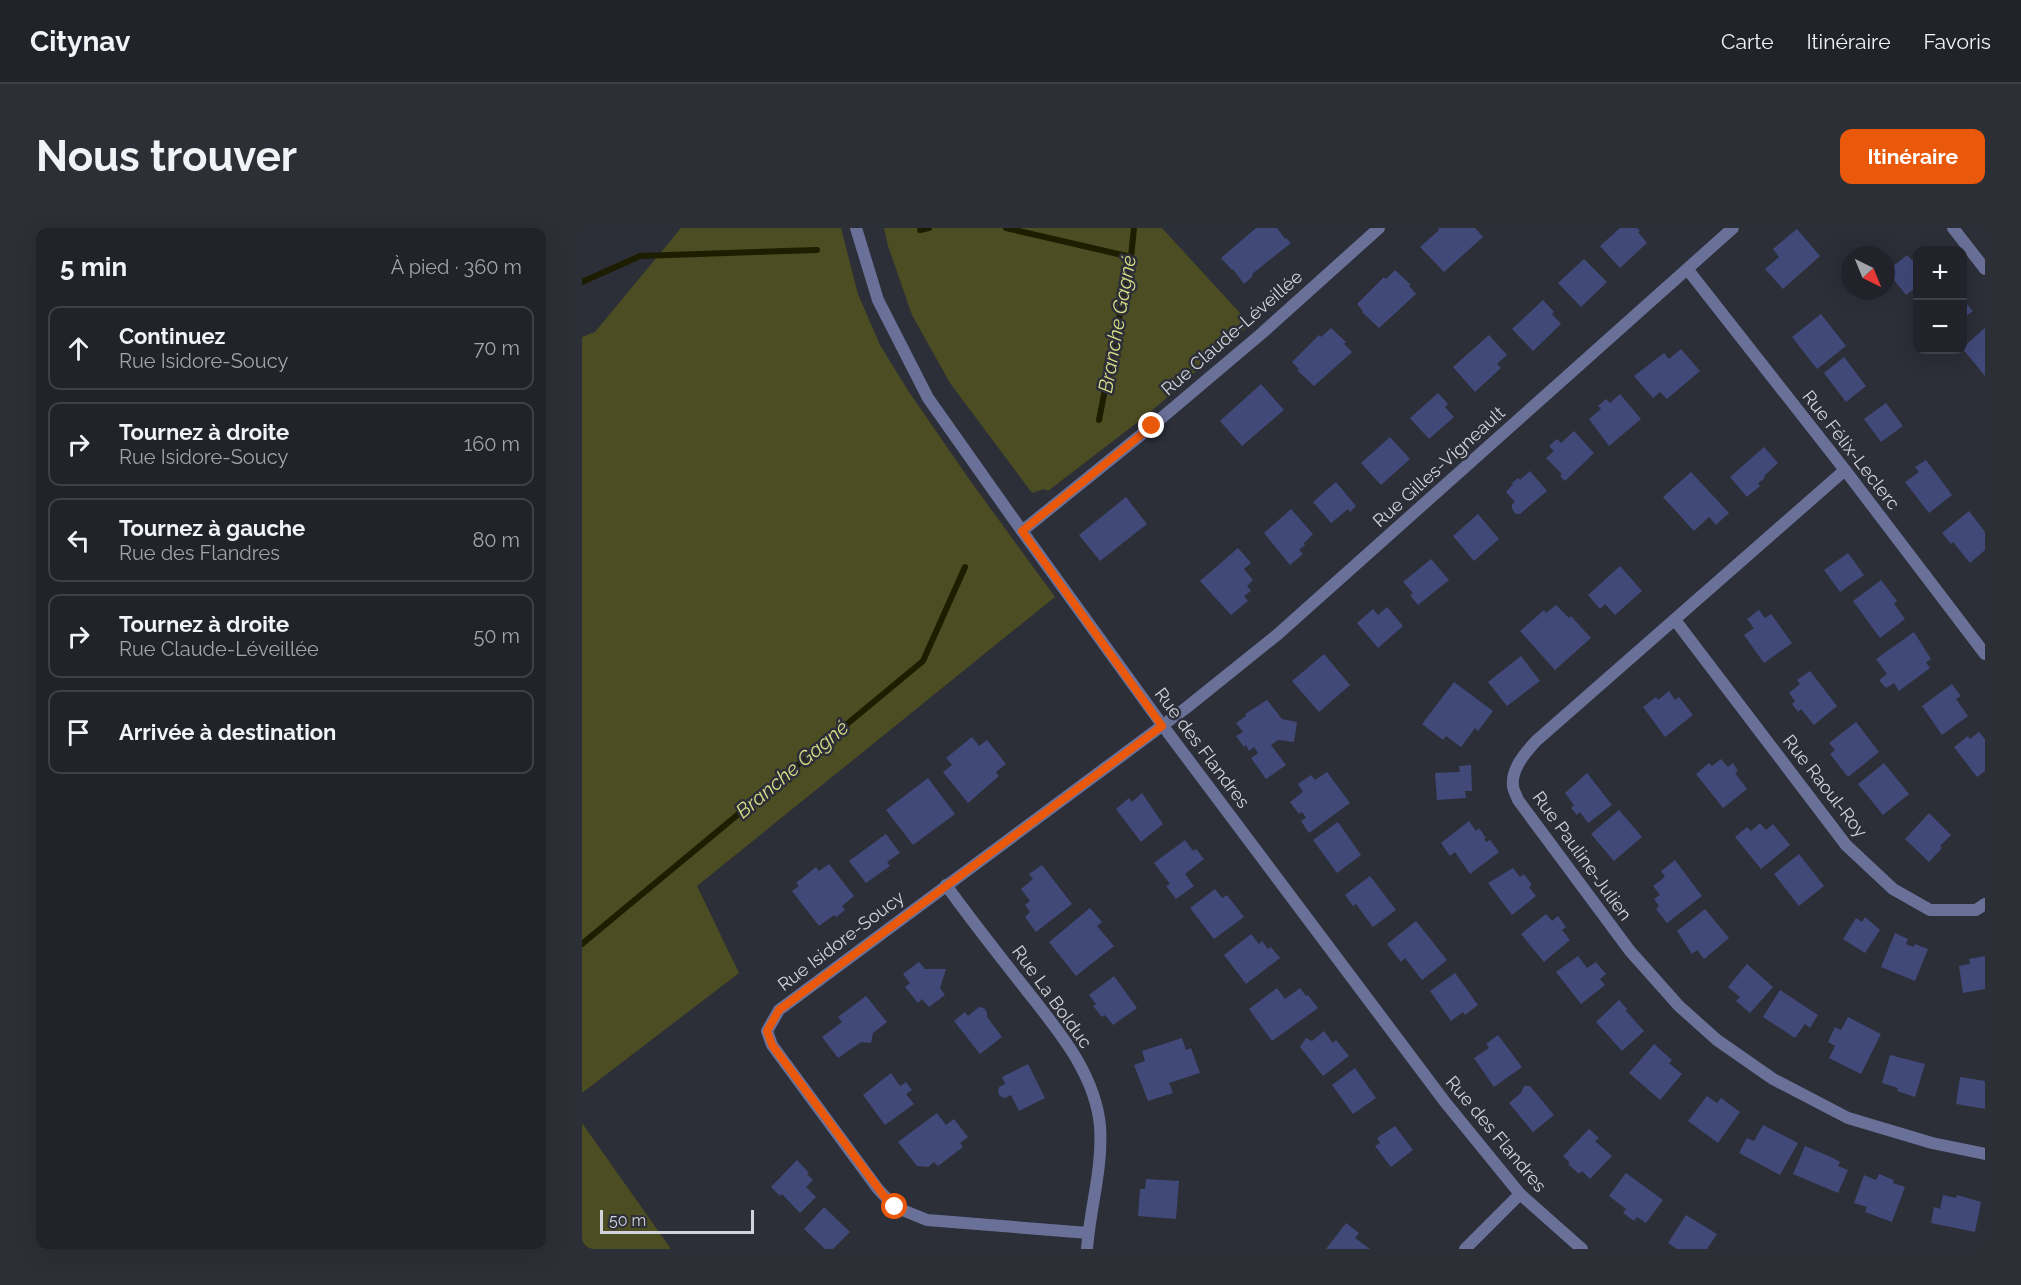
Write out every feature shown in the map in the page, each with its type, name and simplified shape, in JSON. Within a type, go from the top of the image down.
[{"type":"street","name":"Rue des Flandres","points":[[856,228],[878,300],[928,398],[1022,531],[1162,726],[1445,1102],[1520,1194],[1582,1249]]},
{"type":"street","name":"Rue Claude-Léveillée","points":[[1022,531],[1261,334],[1379,228]]},
{"type":"street","name":"Rue Gilles-Vigneault","points":[[1162,726],[1278,634],[1733,228]]},
{"type":"street","points":[[1953,228],[1985,268]]},
{"type":"street","name":"Rue Félix-Leclerc","points":[[1688,270],[1845,470],[1985,654]]},
{"type":"street","name":"Rue Pauline-Julien","points":[[1845,470],[1536,741],[1523,755],[1515,771],[1513,785],[1518,800],[1630,951],[1679,1006],[1717,1040],[1773,1079],[1848,1118],[1932,1143],[1985,1154]]},
{"type":"street","name":"Rue Raoul-Roy","points":[[1675,620],[1846,845],[1893,889],[1930,910],[1976,910],[1985,904]]},
{"type":"street","name":"Rue Isidore-Soucy","points":[[1088,1233],[927,1220],[901,1211],[878,1189],[821,1113],[768,1037],[767,1031],[779,1010],[1162,726]]},
{"type":"street","name":"Rue La Bolduc","points":[[946,885],[1064,1038],[1090,1086],[1100,1125],[1100,1148],[1099,1176],[1087,1249]]},
{"type":"street","points":[[1465,1249],[1520,1194]]},
{"type":"shaded area","points":[[681,228],[841,228],[858,294],[880,345],[909,392],[969,479],[1055,597],[697,886],[739,973],[582,1093],[582,337],[595,332]]},
{"type":"shaded area","points":[[884,228],[1162,228],[1250,324],[1147,415],[1048,491],[1044,489],[1032,493],[950,383],[912,315]]},
{"type":"shaded area","points":[[582,1123],[671,1249],[582,1249]]},
{"type":"building","points":[[1256,228],[1277,228],[1291,243],[1252,274],[1253,276],[1244,284],[1221,258]]},
{"type":"building","points":[[1438,228],[1475,228],[1483,237],[1444,272],[1420,247],[1439,230]]},
{"type":"building","points":[[1620,228],[1637,228],[1647,243],[1620,268],[1600,246]]},
{"type":"building","points":[[1797,229],[1820,256],[1783,289],[1765,269],[1779,257],[1773,249]]},
{"type":"building","points":[[1907,255],[1913,261],[1913,290],[1906,295],[1895,281],[1895,265]]},
{"type":"building","points":[[1584,259],[1607,282],[1581,307],[1558,283]]},
{"type":"building","points":[[1395,270],[1411,285],[1409,286],[1416,294],[1379,328],[1357,304],[1384,277],[1386,279]]},
{"type":"building","points":[[1543,300],[1561,324],[1533,351],[1512,329]]},
{"type":"building","points":[[1967,304],[1973,311],[1967,315]]},
{"type":"building","points":[[1821,314],[1846,346],[1817,369],[1792,337]]},
{"type":"building","points":[[1331,328],[1346,342],[1344,344],[1352,352],[1314,386],[1292,362],[1319,335],[1321,337]]},
{"type":"building","points":[[1985,328],[1985,376],[1967,354],[1967,344]]},
{"type":"building","points":[[1489,335],[1507,355],[1497,364],[1501,368],[1475,392],[1453,367]]},
{"type":"building","points":[[1681,349],[1700,371],[1667,399],[1660,392],[1653,398],[1634,376],[1664,353],[1669,359]]},
{"type":"building","points":[[1844,357],[1866,386],[1846,402],[1824,373]]},
{"type":"building","points":[[1261,384],[1284,410],[1242,446],[1220,421]]},
{"type":"building","points":[[1438,393],[1448,404],[1445,407],[1454,417],[1429,439],[1410,418]]},
{"type":"building","points":[[1620,394],[1641,419],[1609,446],[1589,419],[1601,409],[1598,406],[1606,399],[1610,403]]},
{"type":"building","points":[[1886,403],[1903,426],[1881,442],[1864,419]]},
{"type":"building","points":[[1574,431],[1594,453],[1565,481],[1560,476],[1562,474],[1546,458],[1554,451],[1549,446],[1557,439],[1561,443]]},
{"type":"building","points":[[1390,437],[1410,459],[1381,485],[1361,463]]},
{"type":"building","points":[[1764,447],[1778,463],[1758,483],[1760,486],[1747,497],[1730,477]]},
{"type":"building","points":[[1926,460],[1952,495],[1929,513],[1905,482],[1919,472],[1915,467]]},
{"type":"building","points":[[1530,471],[1547,491],[1520,514],[1516,514],[1512,509],[1512,504],[1515,502],[1506,492],[1512,483],[1518,478],[1520,480]]},
{"type":"building","points":[[1691,472],[1729,513],[1716,525],[1709,517],[1694,531],[1663,497]]},
{"type":"building","points":[[1336,482],[1356,506],[1350,512],[1348,509],[1331,523],[1313,502]]},
{"type":"building","points":[[1126,497],[1147,524],[1100,561],[1079,535]]},
{"type":"building","points":[[1291,509],[1313,534],[1299,550],[1303,554],[1290,565],[1264,533]]},
{"type":"building","points":[[1969,511],[1985,532],[1985,550],[1970,563],[1953,542],[1951,544],[1942,533]]},
{"type":"building","points":[[1478,514],[1499,539],[1474,561],[1453,536]]},
{"type":"building","points":[[1238,548],[1251,563],[1244,569],[1253,580],[1247,586],[1251,591],[1244,596],[1248,601],[1231,615],[1200,581]]},
{"type":"building","points":[[1848,553],[1864,575],[1840,592],[1824,570]]},
{"type":"building","points":[[1431,559],[1449,580],[1418,605],[1410,595],[1413,593],[1403,582]]},
{"type":"building","points":[[1620,566],[1642,591],[1615,615],[1605,604],[1600,609],[1588,595]]},
{"type":"building","points":[[1881,580],[1897,601],[1894,604],[1905,619],[1880,638],[1853,601]]},
{"type":"building","points":[[1556,605],[1569,618],[1571,616],[1591,638],[1555,670],[1520,631],[1544,610],[1546,613]]},
{"type":"building","points":[[1387,607],[1403,626],[1378,648],[1357,623],[1373,609],[1378,615]]},
{"type":"building","points":[[1759,610],[1765,618],[1771,614],[1792,643],[1764,663],[1744,635],[1754,628],[1747,619]]},
{"type":"building","points":[[1914,632],[1931,659],[1926,662],[1930,668],[1899,691],[1894,683],[1886,688],[1879,680],[1887,674],[1876,659]]},
{"type":"building","points":[[1324,654],[1350,685],[1319,712],[1292,681]]},
{"type":"building","points":[[1521,656],[1540,681],[1507,706],[1488,682]]},
{"type":"building","points":[[1810,671],[1837,706],[1814,725],[1801,709],[1798,712],[1792,704],[1795,701],[1789,693],[1800,684],[1797,680]]},
{"type":"building","points":[[1454,682],[1493,711],[1478,731],[1475,728],[1461,747],[1446,736],[1443,740],[1422,724]]},
{"type":"building","points":[[1952,684],[1961,696],[1956,699],[1968,716],[1942,735],[1922,706]]},
{"type":"building","points":[[1669,691],[1675,700],[1679,697],[1693,715],[1665,737],[1643,707],[1656,697],[1658,700]]},
{"type":"building","points":[[1267,700],[1282,719],[1297,722],[1294,742],[1278,740],[1271,745],[1286,765],[1266,779],[1251,758],[1258,753],[1254,747],[1249,751],[1236,736],[1243,732],[1236,723],[1246,716],[1245,714]]},
{"type":"building","points":[[1856,722],[1879,752],[1848,777],[1830,754],[1835,750],[1829,743]]},
{"type":"building","points":[[1979,732],[1985,739],[1985,771],[1977,777],[1954,747],[1968,736],[1970,739]]},
{"type":"building","points":[[972,737],[979,746],[987,740],[1006,764],[996,772],[999,776],[968,803],[943,772],[952,765],[946,758]]},
{"type":"building","points":[[1721,759],[1728,767],[1733,763],[1738,771],[1735,773],[1747,789],[1723,808],[1696,774],[1709,763],[1712,766]]},
{"type":"building","points":[[1884,763],[1909,794],[1883,815],[1858,784]]},
{"type":"building","points":[[1471,765],[1472,791],[1465,791],[1466,798],[1437,800],[1435,773],[1460,772],[1459,766]]},
{"type":"building","points":[[1327,772],[1350,803],[1309,833],[1301,821],[1306,818],[1302,812],[1299,814],[1290,802],[1303,792],[1298,784],[1311,775],[1315,780]]},
{"type":"building","points":[[1587,773],[1612,805],[1588,823],[1580,812],[1577,815],[1571,808],[1574,805],[1565,793]]},
{"type":"building","points":[[928,778],[955,814],[913,845],[886,810]]},
{"type":"building","points":[[1142,793],[1163,824],[1141,842],[1116,809],[1129,798],[1132,802]]},
{"type":"building","points":[[1619,810],[1642,837],[1614,861],[1591,834]]},
{"type":"building","points":[[1929,813],[1951,835],[1929,862],[1905,839]]},
{"type":"building","points":[[1469,821],[1476,831],[1479,828],[1486,842],[1490,840],[1499,852],[1470,874],[1455,852],[1450,856],[1441,843]]},
{"type":"building","points":[[1338,822],[1361,855],[1337,873],[1313,840]]},
{"type":"building","points":[[1760,823],[1766,830],[1773,824],[1790,845],[1761,869],[1735,837],[1747,827],[1751,831]]},
{"type":"building","points":[[886,834],[900,853],[887,862],[890,866],[866,883],[849,861]]},
{"type":"building","points":[[1185,840],[1193,851],[1196,849],[1204,859],[1185,874],[1194,886],[1176,899],[1166,886],[1170,884],[1154,863]]},
{"type":"building","points":[[1799,854],[1824,886],[1799,906],[1774,874]]},
{"type":"building","points":[[1675,860],[1702,896],[1667,923],[1656,909],[1659,906],[1654,899],[1660,895],[1653,886],[1665,877],[1661,871]]},
{"type":"building","points":[[829,864],[854,896],[842,906],[845,910],[819,926],[792,891],[799,886],[796,883],[816,867],[819,871]]},
{"type":"building","points":[[1042,865],[1072,904],[1036,932],[1025,917],[1030,912],[1025,905],[1030,901],[1021,889],[1033,879],[1029,874]]},
{"type":"building","points":[[1513,868],[1520,877],[1524,874],[1532,885],[1529,887],[1536,896],[1512,915],[1488,883]]},
{"type":"building","points":[[1370,876],[1396,910],[1373,927],[1356,904],[1353,906],[1345,895]]},
{"type":"building","points":[[1215,889],[1222,898],[1227,895],[1244,917],[1214,939],[1190,908]]},
{"type":"building","points":[[1090,908],[1102,922],[1097,926],[1114,946],[1076,976],[1049,942]]},
{"type":"building","points":[[1705,909],[1729,938],[1704,959],[1697,950],[1692,954],[1677,931]]},
{"type":"building","points":[[1546,914],[1552,921],[1558,916],[1566,927],[1562,930],[1570,940],[1544,962],[1521,934]]},
{"type":"building","points":[[1865,917],[1880,930],[1865,953],[1843,939],[1856,918],[1862,922]]},
{"type":"building","points":[[1416,921],[1447,960],[1422,980],[1405,958],[1401,962],[1387,944]]},
{"type":"building","points":[[1895,933],[1908,939],[1906,944],[1913,947],[1915,944],[1928,949],[1915,981],[1881,967]]},
{"type":"building","points":[[1251,934],[1259,944],[1262,941],[1268,949],[1271,947],[1280,958],[1246,984],[1224,955]]},
{"type":"building","points":[[1578,956],[1587,968],[1596,962],[1606,974],[1600,979],[1605,985],[1581,1004],[1556,972]]},
{"type":"building","points":[[1985,956],[1985,989],[1963,993],[1959,966],[1970,964],[1969,959]]},
{"type":"building","points":[[919,962],[925,969],[946,969],[940,988],[945,995],[929,1007],[922,999],[918,1003],[905,987],[910,983],[903,974]]},
{"type":"building","points":[[1747,964],[1773,987],[1750,1013],[1736,1001],[1740,997],[1728,987]]},
{"type":"building","points":[[1455,973],[1478,1005],[1465,1015],[1463,1012],[1451,1021],[1430,991]]},
{"type":"building","points":[[1114,976],[1137,1008],[1113,1025],[1093,1006],[1096,1004],[1089,995]]},
{"type":"building","points":[[1277,988],[1285,999],[1300,988],[1318,1008],[1272,1041],[1249,1009]]},
{"type":"building","points":[[1780,990],[1818,1015],[1810,1028],[1805,1024],[1795,1038],[1763,1017]]},
{"type":"building","points":[[866,996],[887,1022],[873,1033],[871,1043],[861,1042],[838,1058],[822,1037],[842,1022],[838,1017]]},
{"type":"building","points":[[1619,1000],[1644,1031],[1622,1051],[1596,1022]]},
{"type":"building","points":[[979,1007],[984,1008],[987,1017],[1002,1037],[980,1054],[954,1021],[965,1012],[968,1016]]},
{"type":"building","points":[[1848,1017],[1881,1034],[1861,1074],[1829,1058],[1835,1046],[1828,1042],[1835,1027],[1841,1030]]},
{"type":"building","points":[[1324,1031],[1333,1043],[1336,1040],[1349,1056],[1323,1076],[1300,1047],[1306,1038],[1312,1041]]},
{"type":"building","points":[[1498,1035],[1522,1067],[1494,1087],[1474,1058],[1489,1048],[1486,1044]]},
{"type":"building","points":[[1182,1038],[1186,1050],[1191,1048],[1200,1073],[1169,1083],[1173,1093],[1148,1101],[1134,1065],[1145,1061],[1142,1051]]},
{"type":"building","points":[[1654,1044],[1672,1060],[1669,1063],[1682,1074],[1660,1100],[1629,1073]]},
{"type":"building","points":[[1890,1055],[1925,1064],[1915,1097],[1882,1083]]},
{"type":"building","points":[[1028,1064],[1045,1098],[1019,1111],[1011,1095],[1005,1098],[998,1092],[999,1087],[1005,1084],[1002,1077]]},
{"type":"building","points":[[1355,1068],[1376,1098],[1353,1114],[1332,1085]]},
{"type":"building","points":[[891,1073],[900,1086],[906,1082],[912,1090],[906,1094],[914,1104],[885,1125],[863,1095]]},
{"type":"building","points":[[1960,1077],[1985,1081],[1985,1109],[1956,1104]]},
{"type":"building","points":[[1524,1086],[1530,1086],[1554,1115],[1533,1132],[1509,1103],[1521,1093]]},
{"type":"building","points":[[1707,1096],[1717,1103],[1721,1098],[1740,1112],[1718,1143],[1688,1121]]},
{"type":"building","points":[[937,1113],[946,1125],[954,1119],[968,1137],[960,1143],[963,1147],[938,1166],[934,1162],[928,1167],[917,1166],[898,1142]]},
{"type":"building","points":[[1763,1125],[1798,1143],[1780,1175],[1739,1153],[1747,1138],[1754,1141]]},
{"type":"building","points":[[1395,1126],[1413,1150],[1391,1167],[1375,1146],[1380,1143],[1377,1138]]},
{"type":"building","points":[[1589,1129],[1599,1138],[1595,1141],[1612,1156],[1590,1179],[1582,1171],[1579,1174],[1563,1156]]},
{"type":"building","points":[[1805,1146],[1840,1162],[1838,1166],[1848,1170],[1838,1193],[1793,1174]]},
{"type":"building","points":[[797,1160],[813,1180],[806,1187],[816,1197],[800,1213],[782,1194],[780,1196],[771,1187]]},
{"type":"building","points":[[1626,1173],[1663,1200],[1646,1223],[1637,1217],[1634,1221],[1623,1213],[1626,1209],[1609,1196]]},
{"type":"building","points":[[1879,1174],[1905,1187],[1892,1222],[1865,1212],[1867,1207],[1854,1203],[1864,1175],[1876,1180]]},
{"type":"building","points":[[1146,1179],[1179,1181],[1176,1219],[1138,1216],[1140,1189],[1145,1189]]},
{"type":"building","points":[[1943,1195],[1956,1198],[1957,1195],[1981,1202],[1975,1232],[1931,1223],[1934,1207],[1940,1209]]},
{"type":"building","points":[[824,1207],[850,1232],[833,1249],[825,1249],[804,1229]]},
{"type":"building","points":[[1686,1215],[1717,1234],[1707,1249],[1677,1249],[1668,1243]]},
{"type":"building","points":[[1346,1223],[1359,1233],[1355,1238],[1370,1249],[1326,1249]]},
{"type":"waterway","points":[[920,230],[929,228]]},
{"type":"waterway","points":[[1006,228],[1131,257]]},
{"type":"waterway","name":"Branche Gagné","points":[[1099,420],[1131,257],[1134,228]]},
{"type":"waterway","points":[[582,282],[640,256],[817,250]]},
{"type":"waterway","name":"Branche Gagné","points":[[582,944],[923,661],[965,567]]},
{"type":"route","points":[[895,1207],[887,1200],[821,1113],[772,1045],[767,1031],[779,1010],[1162,726],[1022,531],[1152,426]]}]
